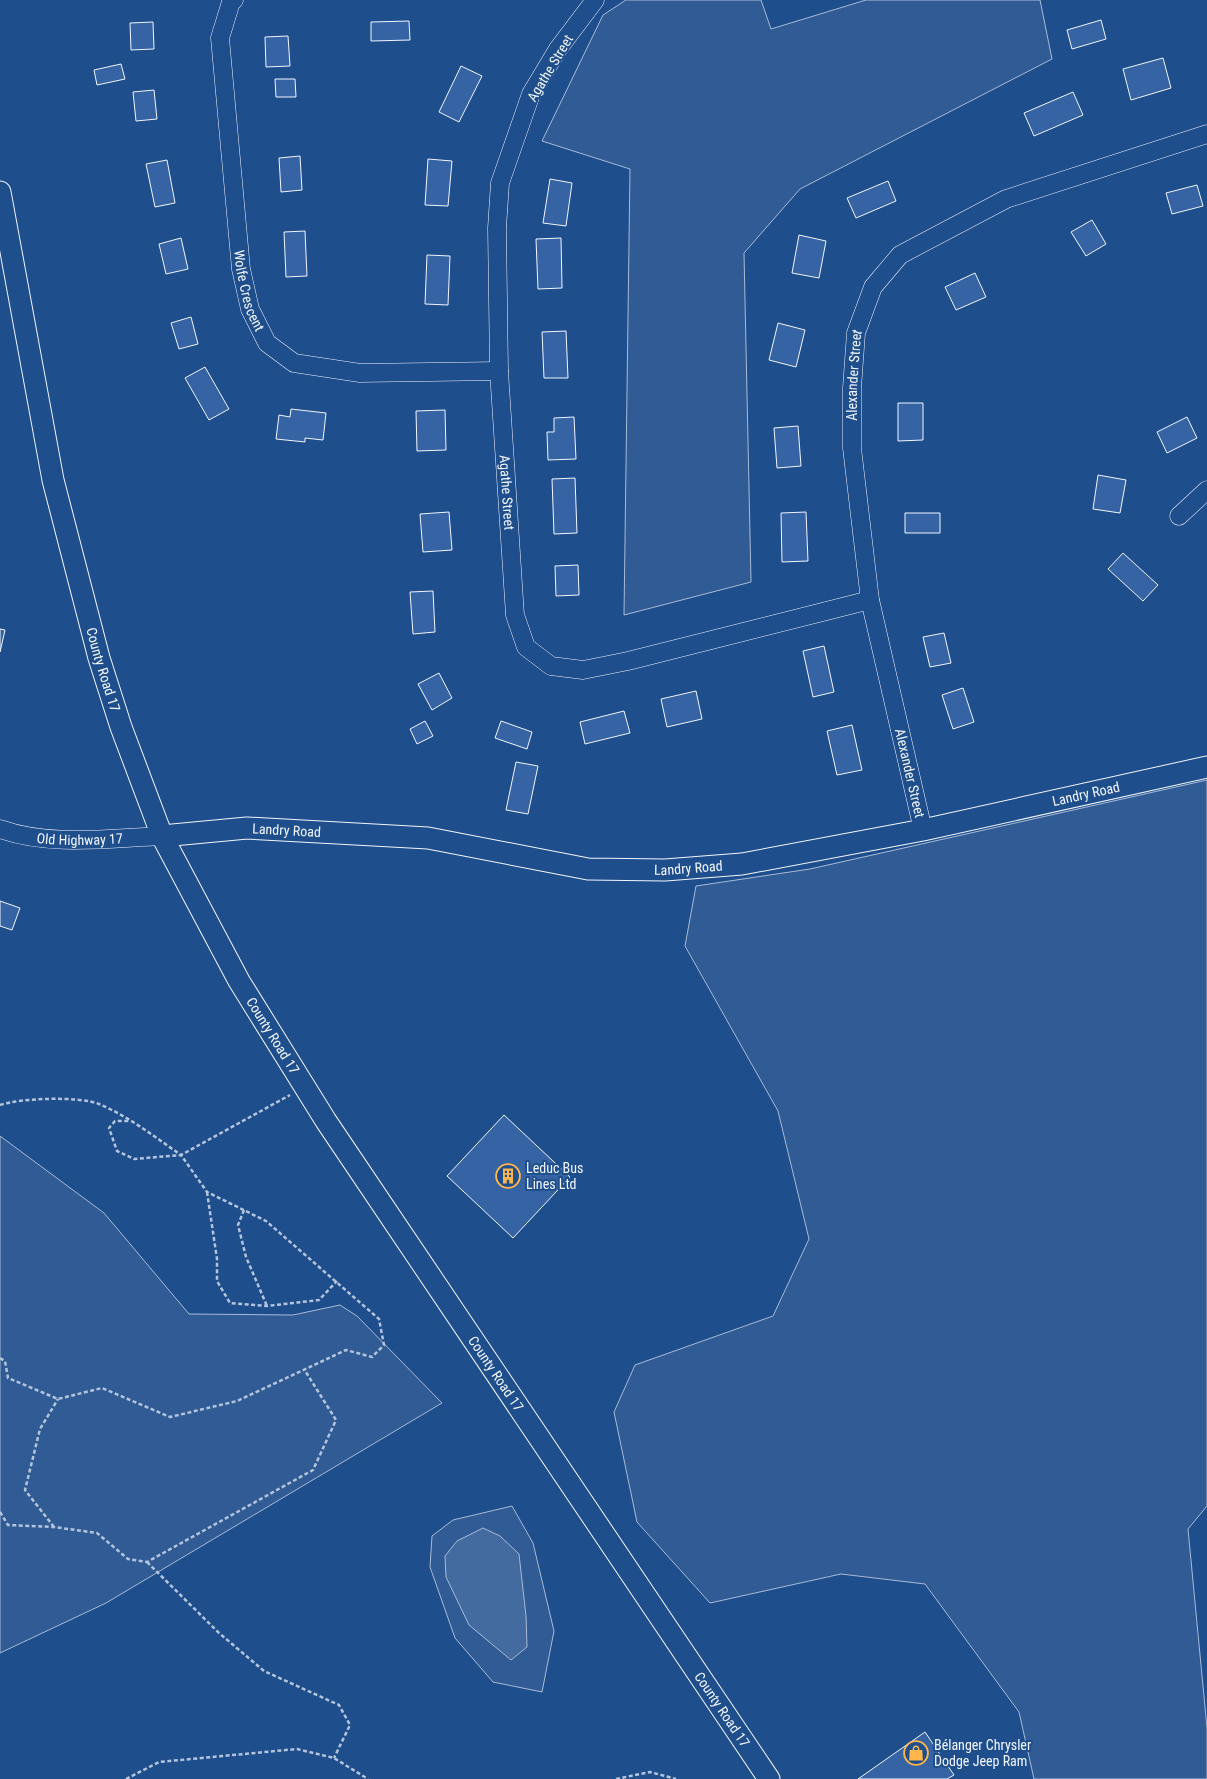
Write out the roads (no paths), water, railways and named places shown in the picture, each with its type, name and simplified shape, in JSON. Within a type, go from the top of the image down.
[{"type":"main road","name":"County Road 17","points":[[0,192],[52,480],[99,658],[121,727],[162,836],[239,981],[305,1088],[769,1779]]},
{"type":"main road","name":"Landry Road","points":[[162,836],[247,828],[428,838],[588,869],[665,870],[742,864],[923,830],[1207,767]]},
{"type":"street","name":"Wolfe Crescent","points":[[234,0],[231,2],[220,38],[241,269],[250,309],[267,344],[294,363],[360,373],[498,371]]},
{"type":"street","name":"Agathe Street","points":[[594,0],[558,48],[531,94],[500,183],[497,228],[498,371],[516,615],[526,647],[551,666],[583,670],[628,661],[870,600]]},
{"type":"street","name":"Alexander Street","points":[[923,830],[870,600],[852,448],[852,388],[856,333],[873,287],[900,255],[1006,199],[1207,134]]},
{"type":"street","points":[[1178,516],[1207,490]]},
{"type":"street","name":"Old Highway 17","points":[[0,829],[14,834],[69,839],[162,836]]},
{"type":"place","name":"Leduc Bus Lines Ltd","points":[[508,1176]]},
{"type":"place","name":"Bélanger Chrysler Dodge Jeep Ram","points":[[916,1753]]}]
